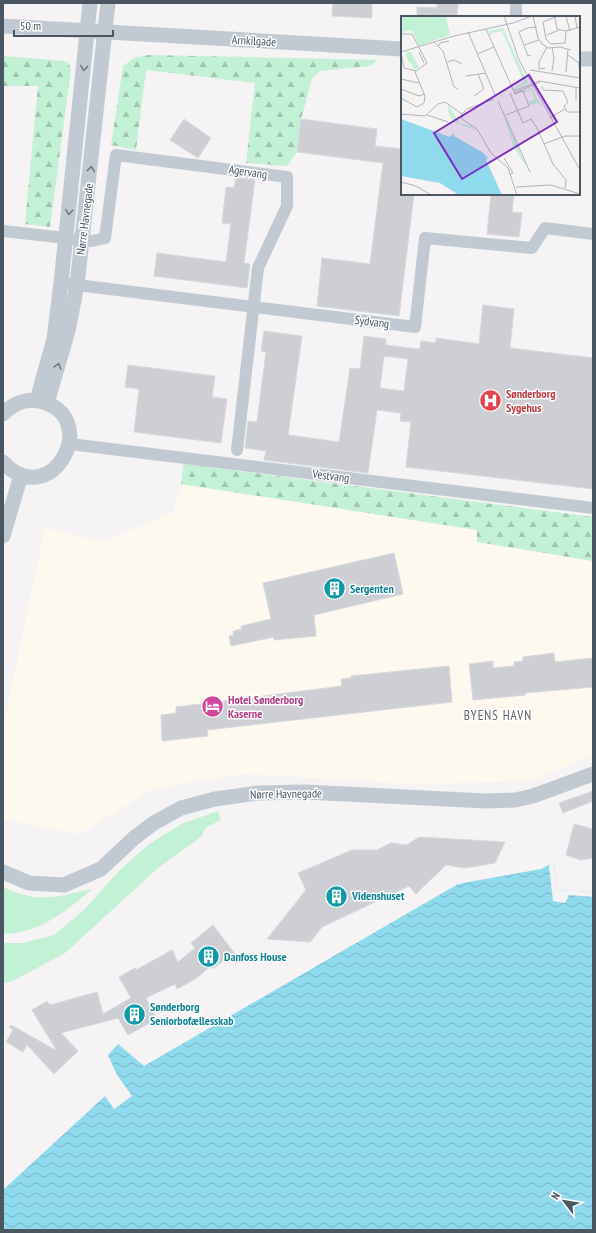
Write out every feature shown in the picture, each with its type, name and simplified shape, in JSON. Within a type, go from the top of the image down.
[{"type":"street","name":"Nørre Havnegade","points":[[42,402],[54,339],[62,283],[90,3]]},
{"type":"street","name":"Nørre Havnegade","points":[[42,402],[68,331],[77,284],[108,3]]},
{"type":"street","points":[[516,3],[516,16]]},
{"type":"street","name":"Arnkilgade","points":[[3,26],[401,49]]},
{"type":"street","points":[[580,59],[593,59]]},
{"type":"street","name":"Agervang","points":[[3,231],[92,241],[105,238],[116,154],[287,177],[287,206],[258,268],[237,450]]},
{"type":"street","name":"Sydvang","points":[[62,283],[415,327],[425,238],[532,248],[545,228],[593,234]]},
{"type":"street","points":[[3,414],[13,405],[24,401],[42,402],[58,410],[70,431],[70,444],[67,454],[61,463],[53,470],[37,476],[21,475],[9,469],[3,462]]},
{"type":"street","name":"Vestvang","points":[[70,444],[593,508]]},
{"type":"street","points":[[3,536],[21,475]]},
{"type":"street","name":"Nørre Havnegade","points":[[3,872],[29,883],[64,885],[101,869],[134,838],[154,823],[181,808],[215,799],[258,793],[305,792],[486,801],[515,800],[549,791],[593,774]]},
{"type":"shaded area","points":[[181,484],[477,530],[477,542],[593,561],[593,755],[531,781],[413,784],[244,774],[155,788],[80,834],[3,819],[3,727],[45,528],[103,542],[174,511]]},
{"type":"green space","points":[[149,55],[378,60],[370,66],[320,71],[312,79],[301,119],[297,152],[287,166],[246,163],[255,83],[146,70],[136,150],[111,145],[123,66],[134,58]]},
{"type":"green space","points":[[3,56],[64,61],[69,64],[71,70],[50,227],[25,224],[38,86],[3,86]]},
{"type":"green space","points":[[184,464],[593,517],[593,561],[477,542],[477,530],[181,484]]},
{"type":"green space","points":[[218,811],[221,820],[205,828],[202,836],[158,868],[65,953],[13,981],[3,983],[3,943],[23,943],[54,935],[84,910],[120,870],[148,845],[181,824]]},
{"type":"green space","points":[[3,887],[27,896],[37,897],[57,896],[92,889],[62,913],[40,926],[16,933],[3,934]]},
{"type":"water","points":[[554,862],[557,890],[593,892],[593,1230],[3,1230],[3,1190],[105,1096],[114,1109],[132,1096],[117,1075],[108,1055],[118,1044],[144,1066],[458,884],[541,869]]},
{"type":"pier","points":[[554,862],[557,890],[593,892],[593,897],[569,895],[565,903],[553,901],[549,865]]},
{"type":"building","points":[[333,3],[372,3],[372,18],[332,16]]},
{"type":"building","points":[[437,3],[458,3],[457,16],[417,16],[417,7],[437,8]]},
{"type":"building","points":[[184,119],[211,138],[198,158],[170,140]]},
{"type":"building","points":[[301,119],[377,129],[375,146],[401,149],[401,195],[414,195],[399,316],[317,306],[322,258],[370,264],[383,163],[297,152]]},
{"type":"building","points":[[236,178],[255,180],[244,263],[250,264],[247,288],[154,276],[157,253],[226,262],[231,224],[222,223],[226,187],[234,188]]},
{"type":"building","points":[[491,195],[514,195],[512,212],[522,213],[519,237],[487,234]]},
{"type":"building","name":"Sønderborg Sygehus","points":[[483,305],[514,309],[510,348],[593,358],[593,489],[406,467],[411,422],[400,421],[401,413],[377,410],[368,473],[264,460],[266,451],[245,448],[248,421],[257,422],[266,352],[261,351],[264,331],[302,336],[288,435],[339,442],[350,368],[360,369],[364,336],[386,339],[386,345],[418,349],[420,348],[421,341],[436,343],[436,338],[479,344]],"holes":[[[384,356],[408,359],[404,391],[380,388]]]},
{"type":"building","points":[[128,365],[215,376],[212,397],[227,399],[221,443],[134,432],[139,389],[125,387]]},
{"type":"building","name":"Sergenten","points":[[394,553],[403,594],[314,615],[316,636],[274,640],[274,637],[231,646],[229,636],[234,635],[233,631],[242,629],[241,626],[271,619],[263,583]]},
{"type":"building","points":[[554,653],[555,662],[593,658],[593,687],[525,693],[526,695],[473,700],[469,664],[493,661],[493,668],[514,666],[514,662],[523,661],[523,657]]},
{"type":"building","points":[[449,666],[452,702],[207,730],[208,736],[162,741],[161,715],[176,713],[176,707],[342,686],[341,679],[351,678],[351,676]]},
{"type":"building","points":[[593,791],[593,801],[563,813],[559,803]]},
{"type":"building","points":[[574,824],[593,829],[593,858],[581,860],[566,855]]},
{"type":"building","points":[[419,837],[505,842],[495,863],[465,868],[446,865],[416,894],[409,886],[322,927],[310,942],[267,939],[306,890],[298,873],[352,850],[377,850],[391,843],[407,845]]},
{"type":"building","points":[[213,925],[235,954],[225,963],[223,961],[213,969],[210,966],[197,978],[177,989],[175,984],[146,998],[157,1019],[128,1035],[118,1018],[61,1033],[78,1051],[54,1074],[27,1045],[23,1052],[6,1042],[13,1030],[9,1027],[11,1025],[57,1051],[32,1010],[47,1001],[50,1005],[97,992],[103,1014],[131,998],[119,977],[135,968],[136,970],[172,950],[178,962],[195,948],[191,943]]},
{"type":"place","name":"Sønderborg Sygehus","points":[[491,401]]},
{"type":"place","name":"Sergenten","points":[[335,589]]},
{"type":"place","name":"Hotel Sønderborg Kaserne","points":[[213,707]]},
{"type":"place","name":"Videnshuset","points":[[337,896]]},
{"type":"place","name":"Danfoss House","points":[[208,957]]},
{"type":"place","name":"Sønderborg Seniorbofællesskab","points":[[135,1014]]},
{"type":"district","name":"BYENS HAVN","points":[[498,715]]}]
